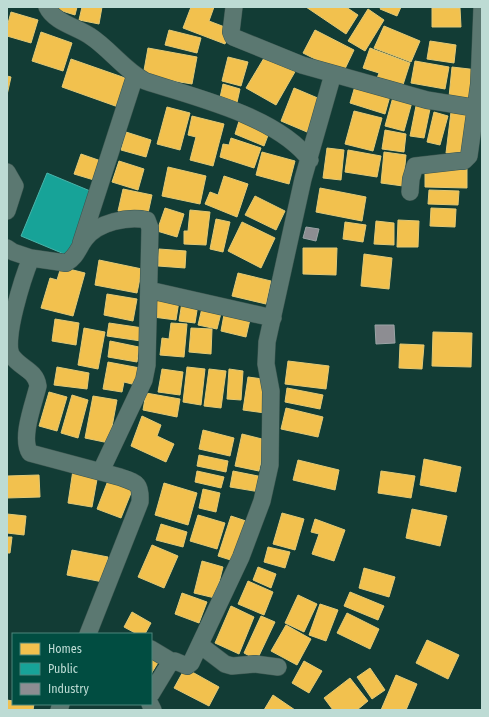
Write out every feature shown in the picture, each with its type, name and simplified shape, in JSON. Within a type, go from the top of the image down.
[{"type":"street","points":[[47,7],[54,16],[102,44],[135,76],[145,81],[230,110],[268,125],[299,147],[310,160]]},
{"type":"street","points":[[234,7],[231,32],[233,37],[302,65],[427,100],[476,108]]},
{"type":"street","points":[[410,192],[411,179],[415,166],[459,162],[464,161],[469,156],[480,84],[482,7]]},
{"type":"street","points":[[152,649],[171,661],[190,665],[241,557],[263,494],[270,465],[272,391],[266,354],[304,179],[333,74]]},
{"type":"street","points":[[80,246],[84,229],[135,76]]},
{"type":"street","points":[[7,172],[15,186],[7,212]]},
{"type":"street","points":[[7,248],[13,252],[31,258],[66,263],[75,257],[86,237],[104,226],[132,218],[147,220],[150,228],[147,365],[144,380],[101,471]]},
{"type":"street","points":[[31,258],[16,309],[9,346],[13,357],[33,374],[38,386],[26,430],[27,448],[34,455],[101,471],[134,482],[139,486],[140,502],[88,633]]},
{"type":"street","points":[[149,290],[273,318]]},
{"type":"street","points":[[200,645],[225,664],[232,666],[255,664],[278,667]]},
{"type":"street","points":[[152,692],[171,661]]},
{"type":"building: Homes","points":[[49,7],[77,7],[75,15]]},
{"type":"building: Homes","points":[[82,7],[102,7],[99,24],[79,20]]},
{"type":"building: Homes","points":[[191,7],[214,7],[209,21],[230,29],[225,44],[183,28]]},
{"type":"building: Homes","points":[[306,7],[346,7],[358,15],[346,34]]},
{"type":"building: Homes","points":[[381,7],[401,7],[397,16],[380,9]]},
{"type":"building: Homes","points":[[432,8],[460,8],[461,27],[432,27]]},
{"type":"building: Homes","points":[[368,9],[384,20],[365,51],[348,41]]},
{"type":"building: Homes","points":[[11,12],[38,20],[31,43],[7,36],[7,27]]},
{"type":"building: Homes","points":[[384,26],[420,41],[411,62],[374,48]]},
{"type":"building: Homes","points":[[169,30],[201,38],[197,53],[165,45]]},
{"type":"building: Homes","points":[[315,30],[354,50],[343,73],[303,53]]},
{"type":"building: Homes","points":[[41,32],[72,43],[63,71],[32,61]]},
{"type":"building: Homes","points":[[430,41],[456,45],[454,63],[427,59]]},
{"type":"building: Homes","points":[[148,48],[197,57],[192,84],[143,76]]},
{"type":"building: Homes","points":[[370,48],[410,63],[401,91],[376,81],[379,73],[363,68]]},
{"type":"building: Homes","points":[[267,53],[296,70],[276,105],[246,88]]},
{"type":"building: Homes","points":[[228,57],[248,62],[241,86],[222,81]]},
{"type":"building: Homes","points":[[71,59],[131,80],[121,108],[62,87]]},
{"type":"building: Homes","points":[[415,61],[449,67],[445,89],[411,83]]},
{"type":"building: Homes","points":[[452,67],[478,70],[474,99],[449,97]]},
{"type":"building: Homes","points":[[7,76],[11,77],[7,95]]},
{"type":"building: Homes","points":[[223,84],[240,89],[236,107],[219,102]]},
{"type":"building: Homes","points":[[355,86],[390,96],[385,114],[350,103]]},
{"type":"building: Homes","points":[[294,88],[320,99],[307,132],[281,121]]},
{"type":"building: Homes","points":[[393,97],[412,102],[404,131],[385,126]]},
{"type":"building: Homes","points":[[416,106],[430,109],[424,138],[410,136]]},
{"type":"building: Homes","points":[[167,107],[190,113],[180,150],[157,144]]},
{"type":"building: Homes","points":[[354,111],[382,118],[373,151],[345,144]]},
{"type":"building: Homes","points":[[434,112],[448,116],[440,145],[427,142]]},
{"type":"building: Homes","points":[[451,112],[470,114],[465,155],[446,153]]},
{"type":"building: Homes","points":[[192,116],[224,124],[213,166],[190,160],[196,137],[188,135]]},
{"type":"building: Homes","points":[[240,118],[270,130],[264,146],[235,134]]},
{"type":"building: Homes","points":[[385,130],[406,134],[404,152],[382,149]]},
{"type":"building: Homes","points":[[126,132],[151,140],[146,157],[121,150]]},
{"type":"building: Homes","points":[[231,138],[261,148],[254,168],[220,157],[223,144],[229,145]]},
{"type":"building: Homes","points":[[327,148],[344,150],[341,180],[323,178]]},
{"type":"building: Homes","points":[[348,150],[381,156],[377,177],[345,172]]},
{"type":"building: Homes","points":[[262,152],[295,161],[289,184],[256,175]]},
{"type":"building: Homes","points":[[384,152],[406,155],[403,186],[381,183]]},
{"type":"building: Homes","points":[[81,154],[101,161],[94,180],[74,174]]},
{"type":"building: Homes","points":[[119,161],[144,169],[138,190],[112,182]]},
{"type":"building: Homes","points":[[425,166],[467,167],[467,188],[425,187]]},
{"type":"building: Homes","points":[[168,167],[206,176],[200,204],[162,196]]},
{"type":"building: Homes","points":[[224,176],[248,184],[237,217],[205,204],[210,192],[218,195]]},
{"type":"building: Homes","points":[[320,188],[366,197],[362,221],[316,212]]},
{"type":"building: Homes","points":[[123,189],[152,195],[147,218],[118,211]]},
{"type":"building: Homes","points":[[429,190],[459,191],[458,205],[428,204]]},
{"type":"building: Homes","points":[[255,196],[285,211],[276,230],[245,215]]},
{"type":"building: Homes","points":[[165,208],[184,214],[177,237],[157,231]]},
{"type":"building: Homes","points":[[431,208],[456,209],[455,227],[430,226]]},
{"type":"building: Homes","points":[[190,210],[210,212],[206,245],[184,244],[184,231],[188,231]]},
{"type":"building: Homes","points":[[216,219],[230,222],[223,252],[210,249]]},
{"type":"building: Homes","points":[[398,220],[419,221],[418,247],[397,247]]},
{"type":"building: Homes","points":[[376,221],[394,223],[394,245],[374,244]]},
{"type":"building: Homes","points":[[242,222],[275,238],[261,268],[228,251]]},
{"type":"building: Homes","points":[[345,222],[366,225],[363,242],[343,239]]},
{"type":"building: Homes","points":[[303,248],[337,248],[336,275],[303,274]]},
{"type":"building: Homes","points":[[159,249],[186,251],[185,268],[158,266]]},
{"type":"building: Homes","points":[[364,254],[392,258],[389,289],[361,286]]},
{"type":"building: Homes","points":[[99,260],[142,269],[137,293],[95,285]]},
{"type":"building: Homes","points":[[61,267],[85,273],[73,316],[41,308],[50,278],[57,280]]},
{"type":"building: Homes","points":[[238,273],[271,281],[266,304],[232,296]]},
{"type":"building: Homes","points":[[107,294],[137,299],[133,321],[104,315]]},
{"type":"building: Homes","points":[[156,297],[179,301],[176,320],[153,317]]},
{"type":"building: Homes","points":[[182,302],[198,304],[195,323],[179,321]]},
{"type":"building: Homes","points":[[203,304],[222,309],[217,329],[198,325]]},
{"type":"building: Homes","points":[[225,309],[251,315],[246,337],[221,331]]},
{"type":"building: Homes","points":[[55,319],[79,323],[76,345],[52,341]]},
{"type":"building: Homes","points":[[109,323],[143,328],[141,341],[107,336]]},
{"type":"building: Homes","points":[[171,323],[187,324],[184,357],[160,355],[162,338],[169,339]]},
{"type":"building: Homes","points":[[84,328],[105,332],[98,369],[78,365]]},
{"type":"building: Homes","points":[[191,328],[212,329],[211,354],[189,352]]},
{"type":"building: Homes","points":[[433,332],[472,333],[471,367],[432,366]]},
{"type":"building: Homes","points":[[110,341],[139,347],[137,362],[108,357]]},
{"type":"building: Homes","points":[[400,344],[424,345],[422,369],[399,368]]},
{"type":"building: Homes","points":[[288,361],[329,366],[326,389],[285,384]]},
{"type":"building: Homes","points":[[108,362],[140,368],[136,385],[124,382],[122,392],[103,389]]},
{"type":"building: Homes","points":[[57,367],[89,373],[87,389],[54,385]]},
{"type":"building: Homes","points":[[187,367],[205,369],[201,405],[183,402]]},
{"type":"building: Homes","points":[[162,369],[183,372],[180,395],[158,392]]},
{"type":"building: Homes","points":[[209,369],[226,371],[221,408],[204,406]]},
{"type":"building: Homes","points":[[229,369],[243,371],[241,400],[227,399]]},
{"type":"building: Homes","points":[[248,377],[270,380],[265,413],[243,410]]},
{"type":"building: Homes","points":[[287,388],[323,395],[320,409],[285,402]]},
{"type":"building: Homes","points":[[49,392],[67,397],[57,431],[39,426]]},
{"type":"building: Homes","points":[[146,393],[180,399],[177,417],[143,410]]},
{"type":"building: Homes","points":[[72,395],[88,400],[78,438],[61,433]]},
{"type":"building: Homes","points":[[93,396],[117,400],[109,443],[85,438]]},
{"type":"building: Homes","points":[[286,408],[323,417],[318,437],[281,429]]},
{"type":"building: Homes","points":[[142,416],[161,425],[157,436],[174,444],[166,462],[131,446]]},
{"type":"building: Homes","points":[[203,430],[234,438],[230,456],[199,449]]},
{"type":"building: Homes","points":[[242,434],[266,440],[259,471],[235,466]]},
{"type":"building: Homes","points":[[199,455],[228,461],[226,472],[197,466]]},
{"type":"building: Homes","points":[[424,459],[461,467],[456,492],[420,485]]},
{"type":"building: Homes","points":[[298,460],[339,470],[335,490],[293,480]]},
{"type":"building: Homes","points":[[73,470],[98,474],[92,507],[68,503]]},
{"type":"building: Homes","points":[[197,471],[224,477],[221,488],[195,482]]},
{"type":"building: Homes","points":[[233,471],[263,477],[260,492],[230,487]]},
{"type":"building: Homes","points":[[381,471],[415,476],[411,498],[378,493]]},
{"type":"building: Homes","points":[[39,475],[40,497],[7,498],[7,476]]},
{"type":"building: Homes","points":[[109,478],[133,488],[121,518],[97,509]]},
{"type":"building: Homes","points":[[164,483],[197,493],[188,525],[155,515]]},
{"type":"building: Homes","points":[[203,489],[220,493],[216,512],[199,508]]},
{"type":"building: Homes","points":[[412,509],[447,516],[440,546],[406,538]]},
{"type":"building: Homes","points":[[282,513],[304,519],[295,550],[273,544]]},
{"type":"building: Homes","points":[[7,514],[26,516],[24,535],[7,533]]},
{"type":"building: Homes","points":[[198,515],[225,523],[217,549],[190,541]]},
{"type":"building: Homes","points":[[231,516],[249,522],[237,562],[218,556]]},
{"type":"building: Homes","points":[[315,519],[345,530],[334,561],[312,554],[319,534],[311,532]]},
{"type":"building: Homes","points":[[161,524],[187,532],[183,547],[156,540]]},
{"type":"building: Homes","points":[[7,537],[12,537],[10,553],[7,553]]},
{"type":"building: Homes","points":[[152,545],[178,556],[164,588],[138,577]]},
{"type":"building: Homes","points":[[268,547],[290,552],[285,568],[264,562]]},
{"type":"building: Homes","points":[[72,550],[108,557],[103,582],[67,575]]},
{"type":"building: Homes","points":[[202,561],[223,567],[215,598],[194,593]]},
{"type":"building: Homes","points":[[258,567],[276,574],[271,588],[253,580]]},
{"type":"building: Homes","points":[[364,568],[395,577],[389,597],[359,588]]},
{"type":"building: Homes","points":[[248,581],[273,592],[264,615],[238,604]]},
{"type":"building: Homes","points":[[350,592],[384,606],[378,620],[344,606]]},
{"type":"building: Homes","points":[[182,593],[207,602],[199,623],[175,614]]},
{"type":"building: Homes","points":[[298,595],[317,604],[304,632],[285,623]]},
{"type":"building: Homes","points":[[320,604],[338,610],[326,641],[309,635]]},
{"type":"building: Homes","points":[[231,606],[254,617],[239,654],[215,643]]},
{"type":"building: Homes","points":[[132,612],[151,623],[146,633],[135,633],[124,627]]},
{"type":"building: Homes","points":[[347,613],[379,629],[370,649],[337,633]]},
{"type":"building: Homes","points":[[261,616],[275,622],[257,660],[244,653]]},
{"type":"building: Homes","points":[[286,625],[311,639],[297,665],[271,651]]},
{"type":"building: Homes","points":[[427,640],[459,655],[448,679],[416,663]]},
{"type":"building: Homes","points":[[152,658],[159,661],[152,672]]},
{"type":"building: Homes","points":[[304,661],[322,671],[309,693],[292,683]]},
{"type":"building: Homes","points":[[185,668],[219,687],[209,706],[174,688]]},
{"type":"building: Homes","points":[[370,668],[385,690],[372,699],[357,677]]},
{"type":"building: Homes","points":[[396,675],[417,684],[406,710],[381,710]]},
{"type":"building: Homes","points":[[350,678],[368,701],[357,710],[333,710],[324,698]]},
{"type":"building: Homes","points":[[273,695],[295,710],[264,710]]},
{"type":"building: Homes","points":[[7,700],[12,701],[12,705],[34,705],[33,710],[7,710]]},
{"type":"building: Public","points":[[47,173],[95,193],[69,256],[21,236]]},
{"type":"building: Industry","points":[[306,227],[319,229],[316,241],[303,238]]},
{"type":"building: Industry","points":[[375,325],[394,325],[395,343],[376,344]]}]
